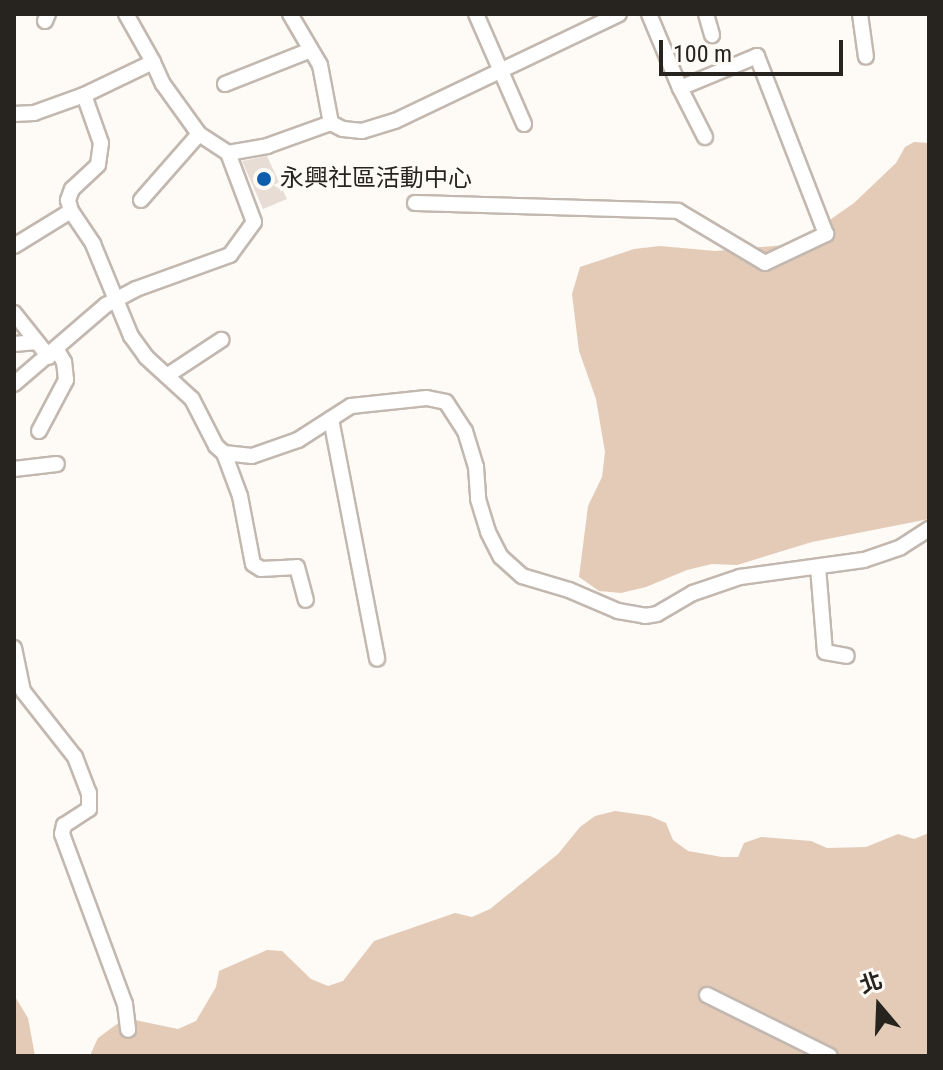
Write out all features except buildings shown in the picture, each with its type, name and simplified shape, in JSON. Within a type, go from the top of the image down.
[{"type":"street","points":[[14,384],[53,354],[106,305],[136,289],[230,255],[254,222],[228,153],[199,134],[163,84],[126,14]]},
{"type":"street","points":[[290,14],[320,65],[331,123]]},
{"type":"street","points":[[476,14],[524,124]]},
{"type":"street","points":[[228,153],[267,146],[331,123],[343,129],[362,131],[384,124],[619,14]]},
{"type":"street","points":[[649,14],[680,88],[705,137]]},
{"type":"street","points":[[706,14],[712,35]]},
{"type":"street","points":[[860,14],[866,57]]},
{"type":"street","points":[[225,84],[311,50]]},
{"type":"street","points":[[415,203],[678,211],[765,263],[826,234],[757,56],[680,88]]},
{"type":"street","points":[[14,114],[34,113],[84,95],[153,62]]},
{"type":"street","points":[[84,95],[101,143],[98,165],[72,189],[68,200],[71,211],[93,244],[131,336],[146,357],[192,399],[216,446],[224,453],[240,496],[253,564],[261,569],[297,567],[306,600]]},
{"type":"street","points":[[141,200],[199,134]]},
{"type":"street","points":[[14,246],[71,211]]},
{"type":"street","points":[[14,313],[37,342],[64,362],[66,380],[39,431]]},
{"type":"street","points":[[168,375],[221,340]]},
{"type":"street","points":[[14,344],[37,342]]},
{"type":"street","points":[[224,453],[252,456],[298,440],[351,406],[380,400],[427,398],[446,402],[465,431],[476,467],[478,499],[488,532],[501,557],[522,576],[569,590],[618,611],[645,616],[657,614],[693,593],[740,577],[864,560],[888,552],[929,529]]},
{"type":"street","points":[[331,419],[377,659]]},
{"type":"street","points":[[14,469],[57,464]]},
{"type":"street","points":[[818,567],[825,652],[847,656]]},
{"type":"street","points":[[14,648],[23,691],[75,757],[89,793],[89,809],[64,825],[62,834],[125,1004],[128,1030]]},
{"type":"street","points":[[707,995],[830,1056]]},
{"type":"shaded area","points":[[914,142],[929,143],[929,519],[812,542],[737,565],[712,564],[687,570],[646,587],[621,593],[599,591],[579,577],[588,506],[602,477],[605,452],[596,399],[579,351],[572,294],[580,267],[634,249],[660,246],[715,251],[785,245],[811,233],[854,203],[896,163],[905,147]]},
{"type":"shaded area","points":[[615,811],[650,816],[666,823],[673,840],[688,851],[722,857],[738,857],[744,843],[761,837],[811,841],[827,848],[866,847],[898,834],[914,839],[929,833],[929,1056],[92,1056],[98,1038],[125,1018],[178,1029],[196,1021],[216,987],[219,971],[267,950],[282,951],[311,979],[328,986],[343,981],[374,941],[455,913],[472,917],[490,909],[558,854],[580,827],[595,816]]},
{"type":"shaded area","points":[[14,995],[28,1018],[35,1056],[14,1056]]},
{"type":"place","name":"永興社區活動中心","points":[[264,179]]}]
